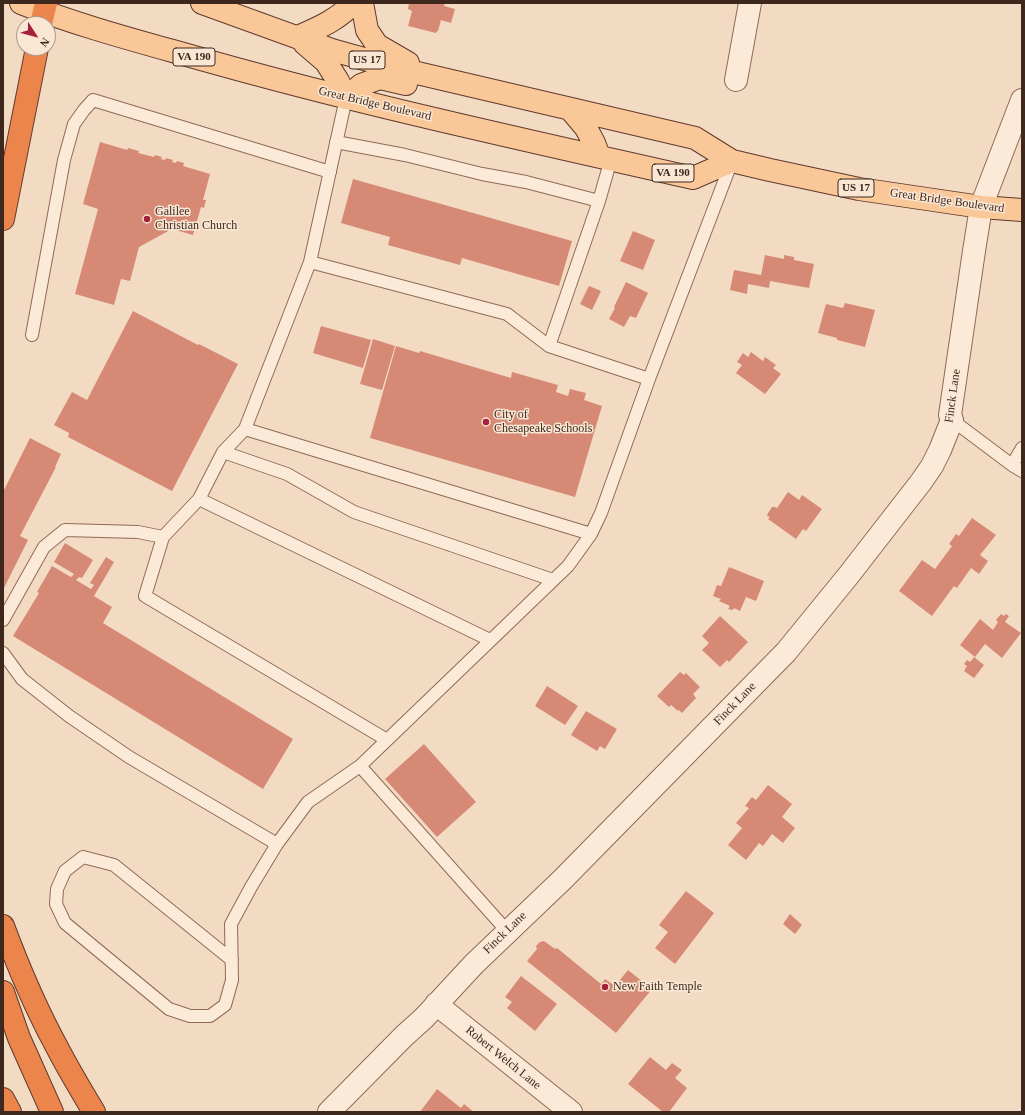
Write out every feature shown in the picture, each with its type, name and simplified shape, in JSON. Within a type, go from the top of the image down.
[{"type":"highway","points":[[3,220],[35,56]]},
{"type":"highway","points":[[3,926],[18,966],[37,1009],[94,1112]]},
{"type":"highway","points":[[3,992],[19,1038],[52,1112]]},
{"type":"highway","points":[[3,1099],[10,1112]]},
{"type":"main road","name":"Great Bridge Boulevard","points":[[22,3],[44,13],[151,45],[346,98],[692,178],[732,161]]},
{"type":"main road","name":"Great Bridge Boulevard","points":[[202,3],[332,50],[400,69],[695,138],[732,161],[859,189],[981,208],[1022,210]]},
{"type":"main road","points":[[353,3],[345,12],[325,25],[298,38],[326,62],[338,81],[346,98],[361,84],[380,78],[470,100],[508,94]]},
{"type":"main road","points":[[362,3],[367,30],[377,45],[437,78]]},
{"type":"main road","points":[[570,109],[586,128],[594,143],[605,158]]},
{"type":"street","points":[[736,80],[750,3]]},
{"type":"street","name":"Finck Lane","points":[[329,1112],[507,931],[563,879],[786,652],[843,582],[932,466],[952,420],[950,415],[981,208],[1022,100]]},
{"type":"street","name":"Robert Welch Lane","points":[[436,1004],[571,1112]]},
{"type":"lane","points":[[346,98],[310,262],[245,429],[223,452],[199,499],[163,537],[146,596],[387,740]]},
{"type":"lane","points":[[32,335],[64,160],[74,124],[93,100],[330,172]]},
{"type":"lane","points":[[336,142],[405,155],[482,174],[526,182],[599,201]]},
{"type":"lane","points":[[549,346],[599,201],[605,158]]},
{"type":"lane","points":[[232,960],[114,865],[83,857],[65,871],[57,889],[56,904],[65,923],[169,1009],[190,1016],[210,1016],[225,1005],[232,980],[232,960],[231,924],[277,844],[308,802],[360,766],[568,566],[591,534],[601,512],[732,161]]},
{"type":"lane","points":[[310,262],[507,314],[549,346],[650,379]]},
{"type":"lane","points":[[952,420],[1017,468],[1022,448]]},
{"type":"lane","points":[[245,429],[591,534]]},
{"type":"lane","points":[[223,452],[287,474],[354,512],[553,580]]},
{"type":"lane","points":[[199,499],[490,640]]},
{"type":"lane","points":[[3,620],[44,547],[65,530],[138,532],[163,537]]},
{"type":"lane","points":[[3,653],[22,679],[69,716],[129,757],[277,844]]},
{"type":"lane","points":[[360,766],[507,931]]},
{"type":"building","points":[[409,3],[445,3],[444,6],[455,9],[451,23],[441,20],[436,33],[408,26],[412,11],[408,9]]},
{"type":"building","name":"Galilee Christian Church","points":[[100,142],[127,150],[128,148],[139,151],[138,153],[154,157],[155,155],[162,157],[161,159],[165,160],[166,158],[173,160],[172,162],[176,163],[177,161],[184,163],[183,166],[210,174],[203,200],[206,200],[204,208],[201,207],[193,235],[172,229],[139,247],[130,281],[121,279],[114,305],[75,294],[98,209],[83,204]]},
{"type":"building","points":[[353,179],[572,241],[559,286],[462,258],[460,265],[388,245],[390,237],[341,223]]},
{"type":"building","points":[[633,231],[655,240],[643,270],[620,261]]},
{"type":"building","points":[[765,255],[784,259],[784,255],[794,257],[794,260],[814,264],[809,288],[770,281],[769,288],[748,284],[747,294],[730,290],[734,270],[761,275]]},
{"type":"building","points":[[626,282],[648,293],[636,318],[630,316],[624,327],[609,319]]},
{"type":"building","points":[[589,286],[601,291],[592,310],[580,304]]},
{"type":"building","points":[[845,303],[875,310],[865,347],[837,340],[837,338],[818,333],[826,304],[843,308]]},
{"type":"building","points":[[133,311],[238,364],[172,491],[68,437],[69,433],[54,425],[72,392],[87,400]]},
{"type":"building","points":[[321,326],[371,340],[363,368],[313,353]]},
{"type":"building","points":[[373,339],[395,346],[382,390],[360,384]]},
{"type":"building","name":"City of Chesapeake Schools","points":[[396,346],[419,353],[420,351],[511,378],[512,372],[558,385],[556,392],[568,396],[570,389],[586,393],[584,400],[602,406],[575,497],[370,438]]},
{"type":"building","points":[[751,352],[763,361],[765,357],[776,365],[773,368],[781,374],[765,394],[736,373],[742,365],[737,362],[743,353],[748,357]]},
{"type":"building","points":[[30,438],[61,454],[56,467],[20,536],[28,540],[3,590],[3,492]]},
{"type":"building","points":[[788,492],[799,500],[802,495],[822,509],[806,531],[803,529],[796,539],[768,519],[770,517],[767,516],[772,507],[777,508]]},
{"type":"building","points":[[972,518],[996,535],[980,555],[988,561],[979,574],[971,568],[957,588],[954,586],[932,616],[899,591],[922,560],[935,569],[952,546],[949,544],[956,534],[959,536]]},
{"type":"building","points":[[65,543],[93,560],[82,578],[79,577],[76,580],[91,589],[94,585],[90,583],[106,557],[114,562],[94,596],[112,607],[103,623],[293,739],[263,789],[13,636],[39,593],[37,592],[52,566],[71,577],[74,574],[54,562]]},
{"type":"building","points":[[729,567],[764,581],[756,601],[746,597],[740,611],[734,608],[733,610],[728,609],[730,606],[719,601],[721,599],[713,596],[717,585],[721,586]]},
{"type":"building","points":[[1001,614],[1004,616],[1006,614],[1009,616],[1005,622],[1021,633],[1002,658],[985,644],[975,657],[960,645],[980,619],[993,630],[998,622],[996,620]]},
{"type":"building","points":[[720,616],[748,642],[729,662],[727,660],[720,667],[702,650],[709,643],[702,636]]},
{"type":"building","points":[[974,657],[984,665],[974,678],[964,671],[967,666],[964,664],[967,660],[970,662]]},
{"type":"building","points":[[680,672],[684,675],[686,673],[700,687],[693,694],[696,698],[682,713],[671,705],[669,707],[657,696]]},
{"type":"building","points":[[547,686],[578,706],[565,725],[535,706]]},
{"type":"building","points":[[586,711],[617,729],[605,749],[600,746],[597,751],[571,735]]},
{"type":"building","points":[[424,744],[476,802],[437,837],[385,779]]},
{"type":"building","points":[[768,785],[792,804],[782,817],[795,828],[783,843],[772,834],[763,846],[759,843],[746,860],[728,845],[742,828],[736,823],[749,808],[745,806],[752,797],[756,800]]},
{"type":"building","points":[[686,891],[714,913],[675,964],[655,948],[668,932],[659,925]]},
{"type":"building","points":[[790,914],[802,925],[795,934],[783,924]]},
{"type":"building","name":"New Faith Temple","points":[[544,941],[555,949],[557,948],[601,984],[605,979],[615,986],[628,970],[652,989],[616,1033],[527,961],[537,949],[536,946],[540,942]]},
{"type":"building","points":[[521,976],[557,1004],[535,1031],[507,1008],[512,1002],[505,997]]},
{"type":"building","points":[[650,1057],[666,1070],[672,1063],[682,1070],[675,1078],[687,1088],[669,1112],[663,1112],[628,1084]]},
{"type":"building","points":[[437,1089],[461,1108],[464,1104],[474,1112],[420,1112]]},
{"type":"place","name":"Galilee Christian Church","points":[[147,219]]},
{"type":"place","name":"City of Chesapeake Schools","points":[[486,422]]},
{"type":"place","name":"New Faith Temple","points":[[605,987]]}]
